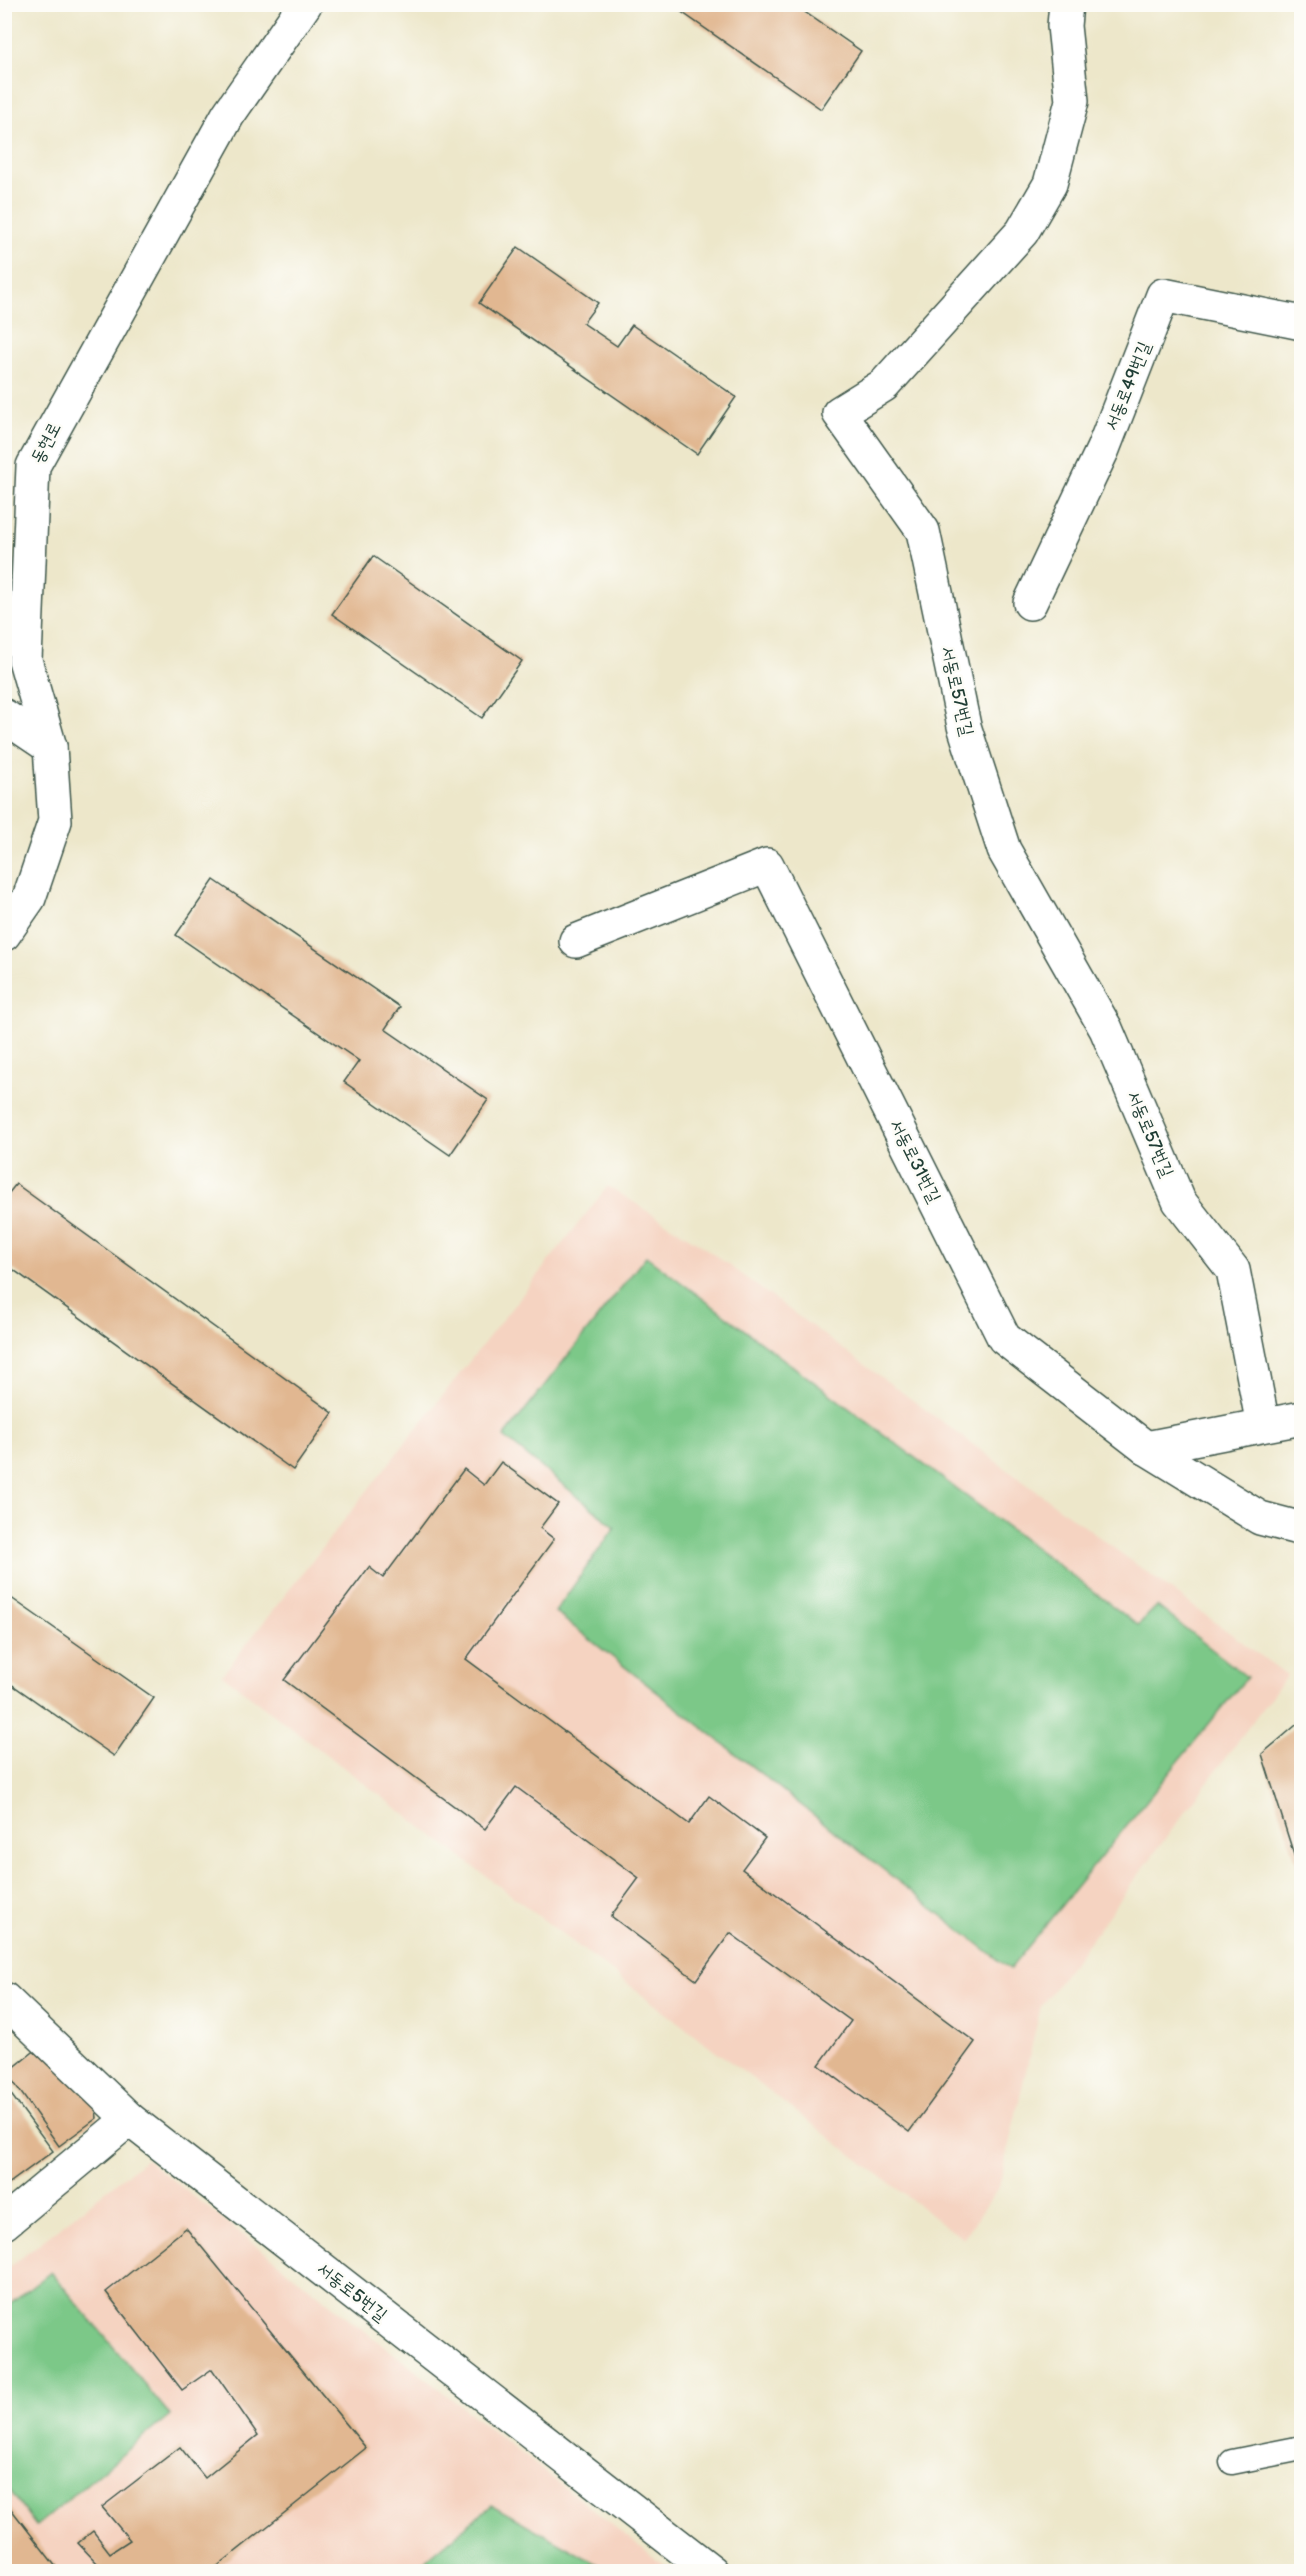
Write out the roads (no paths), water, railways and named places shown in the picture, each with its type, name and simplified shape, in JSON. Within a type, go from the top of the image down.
[{"type":"street","name":"동현로","points":[[4,934],[29,898],[55,821],[50,747],[25,660],[33,466],[228,115],[305,4]]},
{"type":"street","name":"서동로57번길","points":[[1066,4],[1064,26],[1072,101],[1050,183],[1022,232],[884,385],[839,413],[923,531],[964,726],[1004,850],[1106,1029],[1179,1201],[1233,1270],[1263,1425]]},
{"type":"street","name":"서동로49번길","points":[[1029,603],[1102,449],[1163,295],[1302,323]]},
{"type":"street","points":[[4,716],[50,747]]},
{"type":"street","name":"서동로31번길","points":[[576,941],[767,865],[1004,1338],[1146,1448]]},
{"type":"street","points":[[1146,1448],[1302,1418]]},
{"type":"street","points":[[1146,1448],[1260,1518],[1302,1529]]},
{"type":"street","name":"서동로5번길","points":[[4,1999],[129,2119],[712,2571]]},
{"type":"street","points":[[4,2223],[129,2119]]},
{"type":"lane","points":[[1232,2462],[1302,2448]]}]
